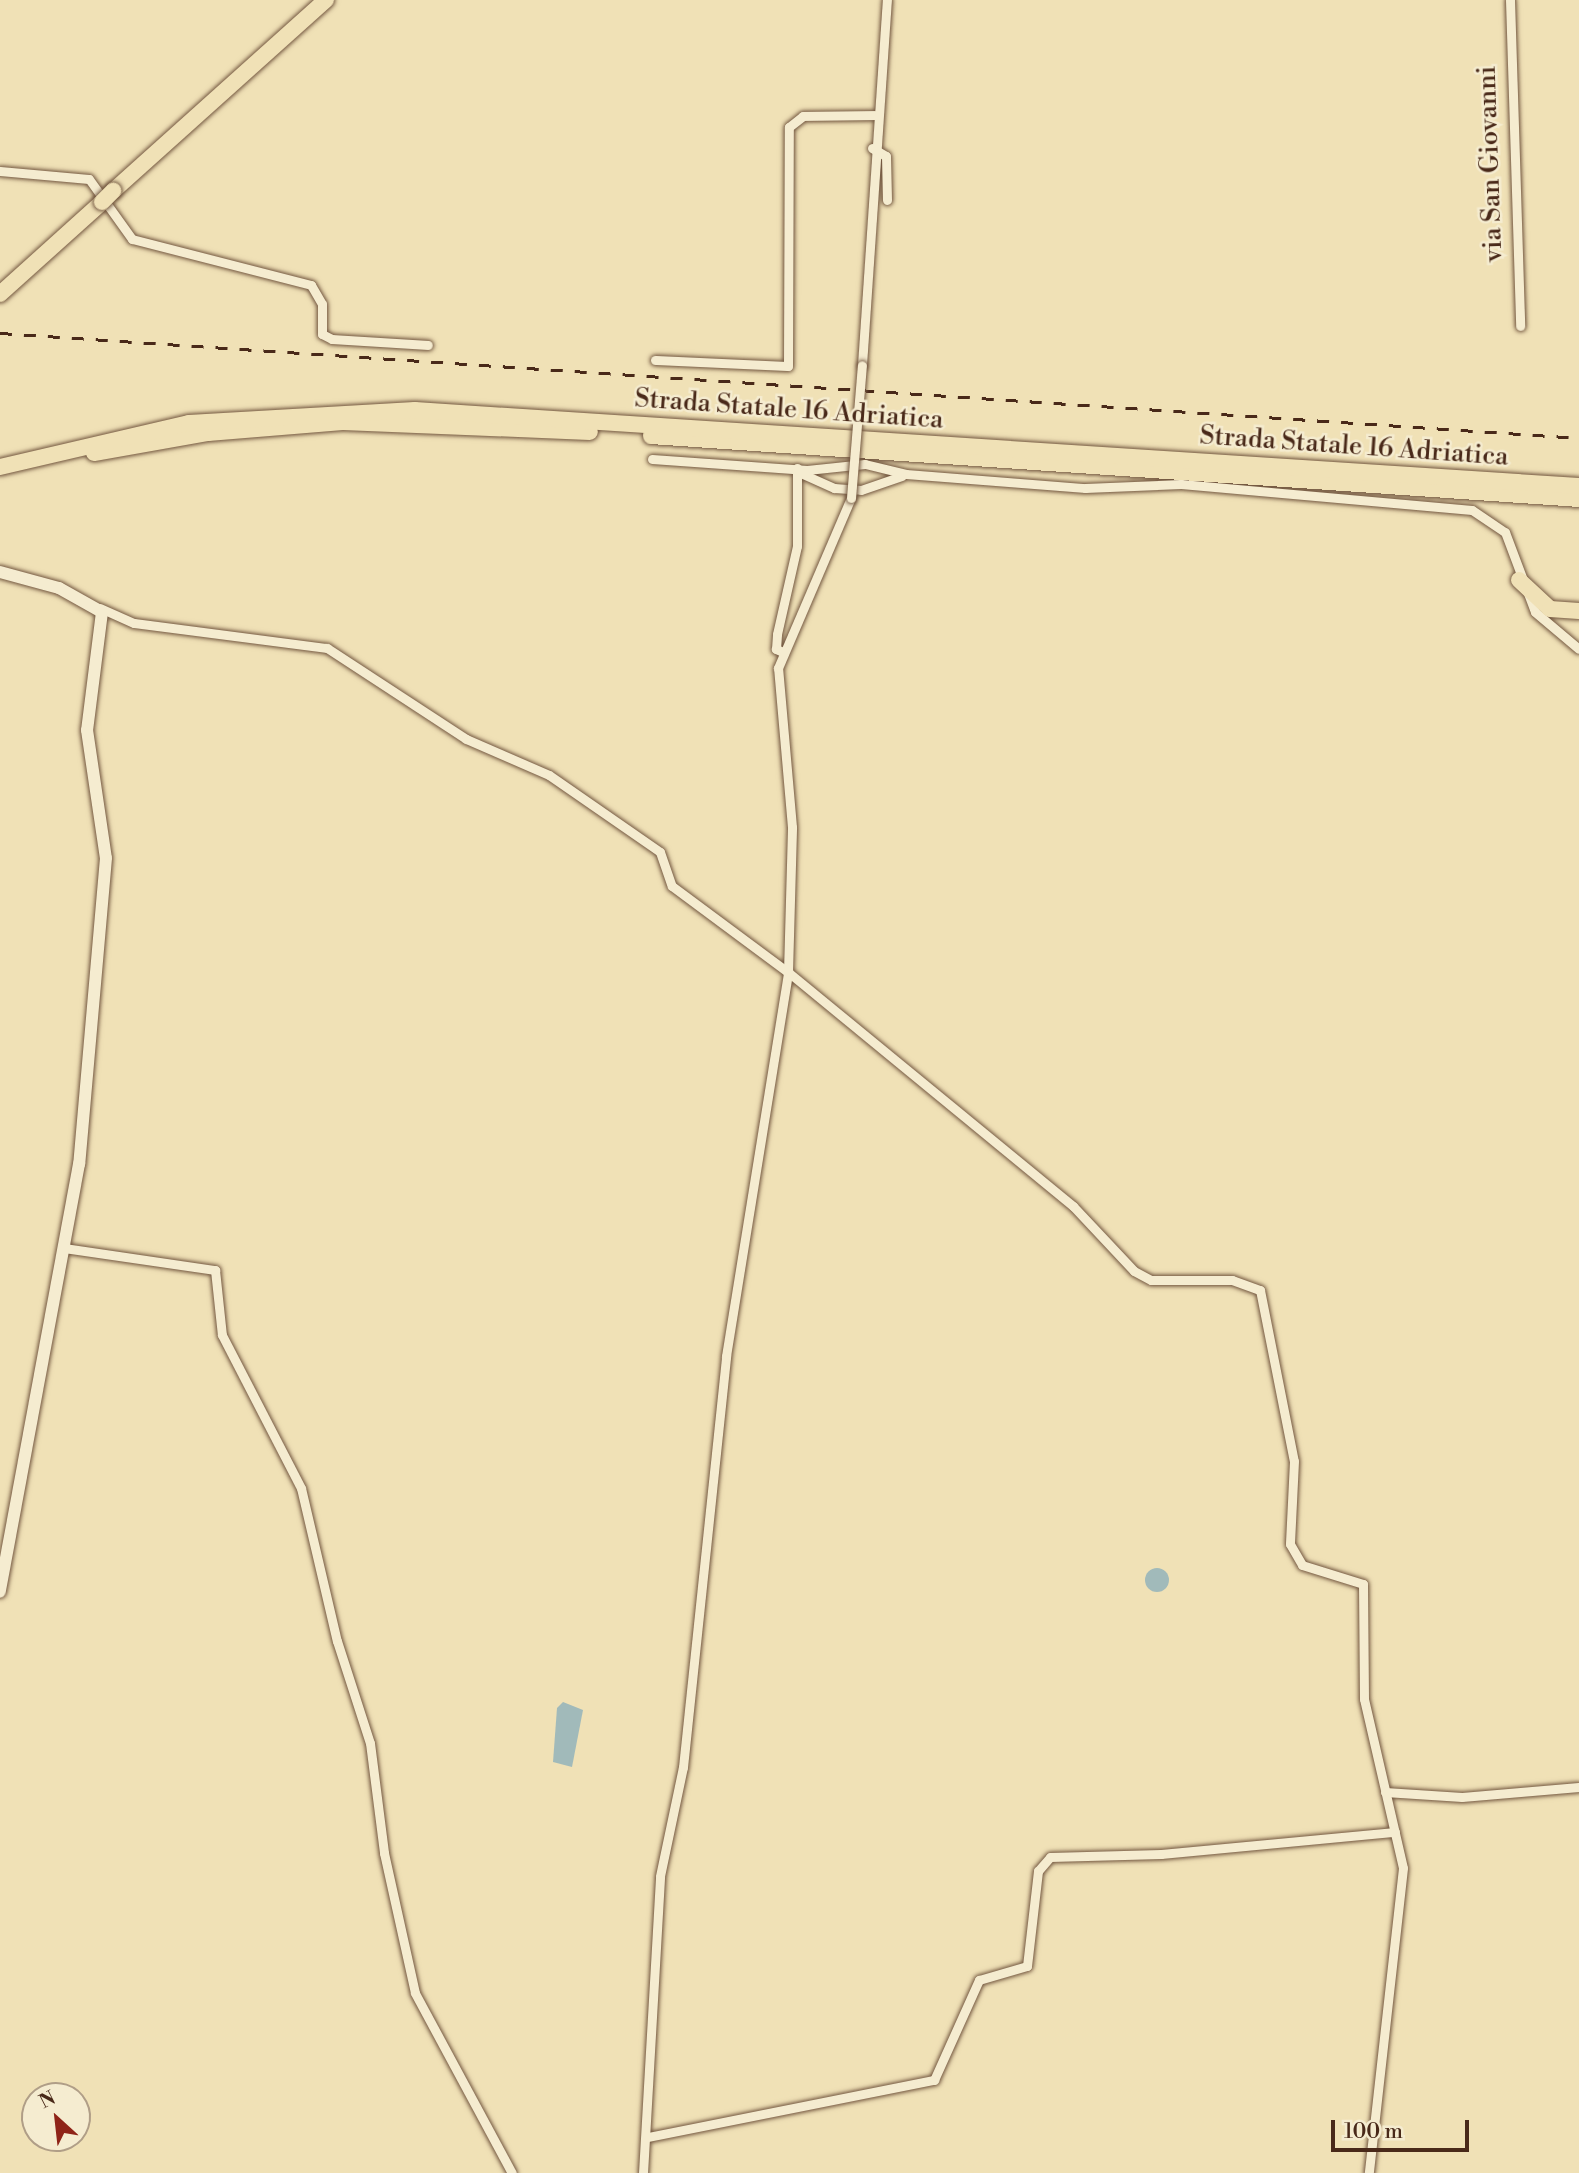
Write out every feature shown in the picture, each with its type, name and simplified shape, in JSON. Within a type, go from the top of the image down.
[{"type":"highway","points":[[0,294],[326,0]]},
{"type":"highway","name":"Strada Statale 16 Adriatica","points":[[0,467],[142,432],[292,413],[415,410],[1579,486]]},
{"type":"highway","name":"Strada Statale 16 Adriatica","points":[[0,478],[208,433],[401,422],[1579,499]]},
{"type":"highway","points":[[0,459],[89,435],[142,432]]},
{"type":"highway","points":[[1462,491],[1579,506]]},
{"type":"highway","points":[[1519,580],[1550,609],[1579,611]]},
{"type":"street","points":[[643,2173],[648,2137],[660,1876],[683,1767],[726,1356],[788,972],[792,827],[777,691],[783,652],[833,552],[851,498],[862,365],[874,115],[887,0]]},
{"type":"street","name":"via San Giovanni","points":[[1510,0],[1520,326]]},
{"type":"street","points":[[655,360],[788,366],[789,127],[803,116],[874,115]]},
{"type":"street","points":[[872,148],[886,156],[887,200]]},
{"type":"street","points":[[0,171],[89,179],[132,239],[311,285],[322,304],[322,334],[332,339],[428,345]]},
{"type":"street","points":[[652,459],[784,467],[797,470],[834,488],[861,490],[906,474]]},
{"type":"street","points":[[797,470],[865,464],[906,474],[1085,488],[1181,484],[1472,510],[1505,532],[1519,580],[1551,631],[1579,649]]},
{"type":"street","points":[[783,652],[776,649],[777,634],[797,546],[797,470]]},
{"type":"street","points":[[0,572],[134,622],[290,640],[348,657],[466,739],[549,775],[655,848],[672,886],[788,972],[1073,1206],[1140,1275],[1232,1280],[1260,1290],[1294,1461],[1290,1544],[1302,1565],[1363,1584],[1364,1699],[1403,1868],[1369,2173]]},
{"type":"street","points":[[0,1591],[79,1164],[106,858],[87,730],[103,620],[98,607]]},
{"type":"street","points":[[64,1248],[215,1270],[222,1335],[301,1488],[337,1641],[370,1743],[384,1853],[415,1993],[512,2173]]},
{"type":"street","points":[[1385,1792],[1462,1797],[1579,1787]]},
{"type":"street","points":[[648,2137],[934,2080],[979,1980],[1027,1966],[1038,1871],[1050,1857],[1186,1852],[1395,1832]]},
{"type":"water","points":[[1157,1568],[1168,1575],[1169,1580],[1162,1591],[1157,1592],[1146,1585],[1145,1580],[1152,1569]]},
{"type":"water","points":[[563,1702],[583,1710],[572,1767],[553,1762],[557,1708]]},
{"type":"railway","points":[[0,333],[1579,438]]}]
